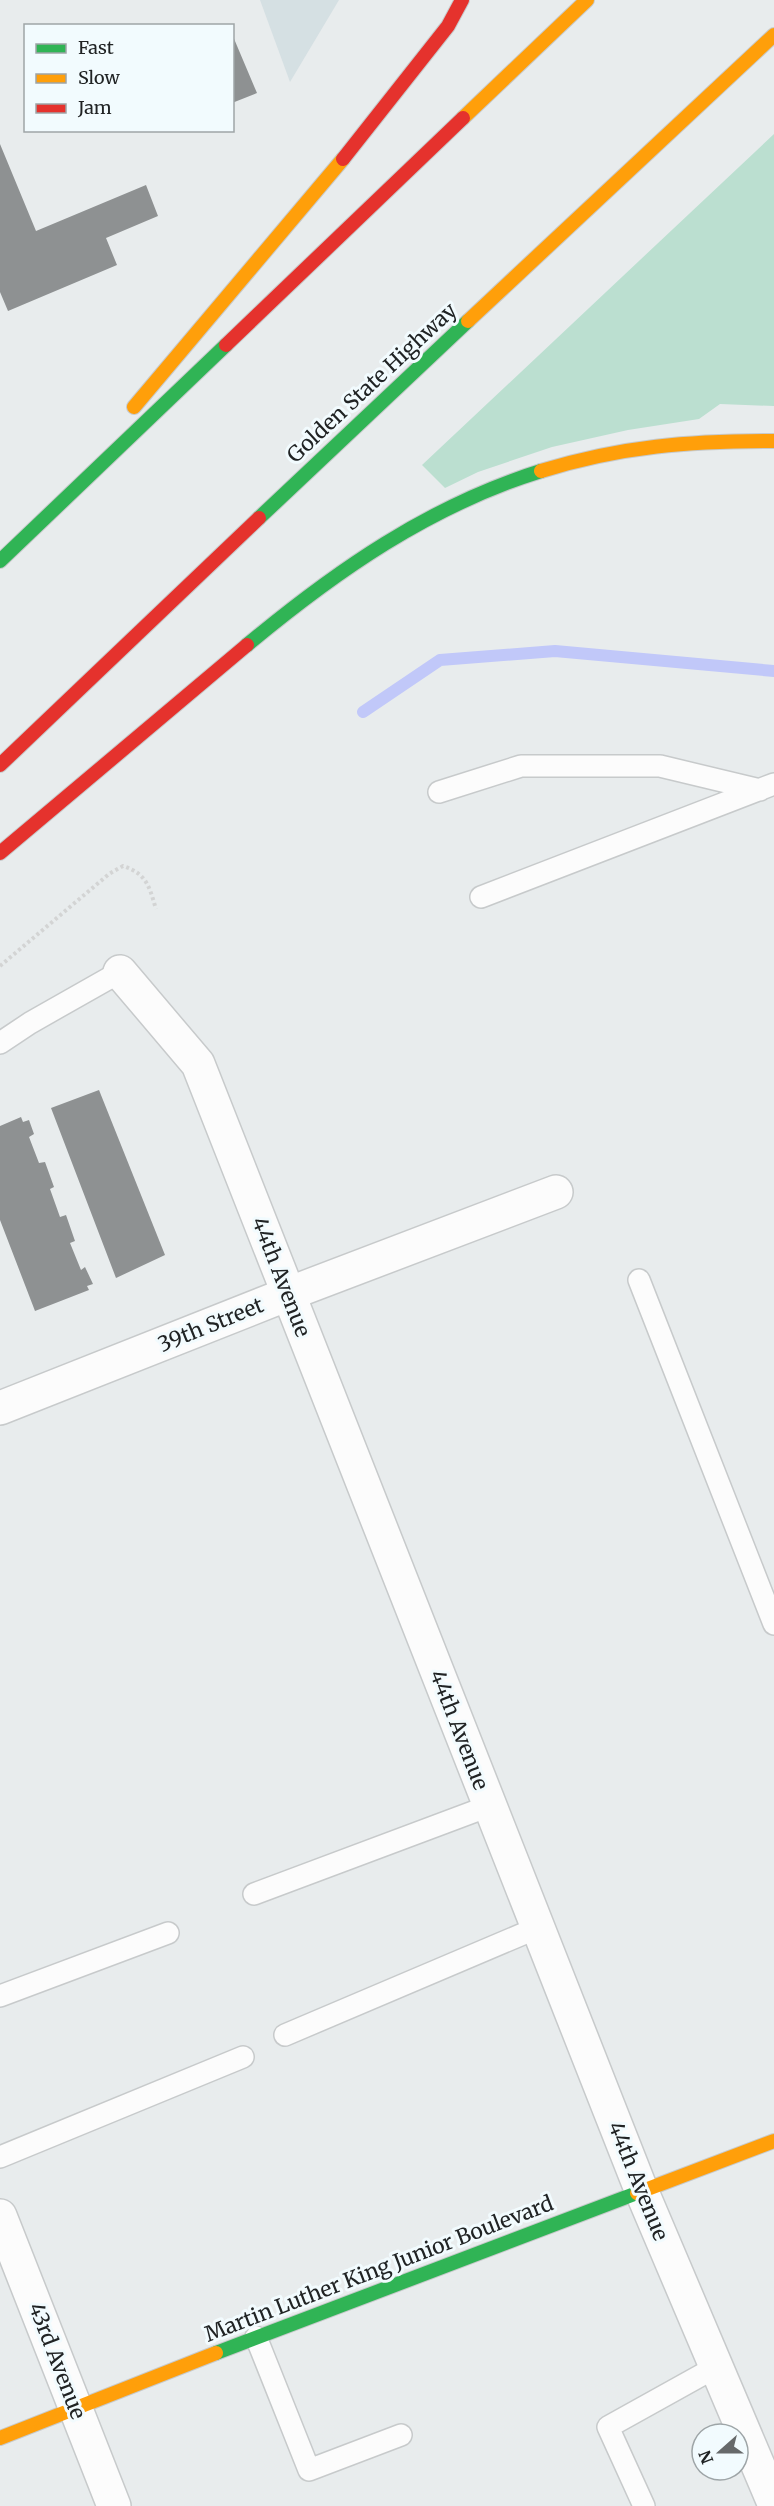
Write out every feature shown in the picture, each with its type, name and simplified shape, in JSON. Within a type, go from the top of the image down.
[{"type":"main road","points":[[125,418],[352,148],[448,26],[462,0]]},
{"type":"main road","points":[[0,561],[587,0]]},
{"type":"main road","name":"Golden State Highway","points":[[0,765],[337,444],[774,35]]},
{"type":"main road","points":[[26,535],[110,436]]},
{"type":"main road","points":[[0,853],[273,623],[414,524],[468,498],[529,475],[594,457],[654,446],[711,441],[774,441]]},
{"type":"main road","name":"Martin Luther King Junior Boulevard","points":[[0,2438],[256,2337],[774,2141]]},
{"type":"street","name":"44th Avenue","points":[[120,972],[198,1064],[642,2192],[774,2504]]},
{"type":"street","name":"39th Street","points":[[0,1408],[288,1294],[556,1192]]},
{"type":"street","name":"43rd Avenue","points":[[0,2216],[114,2506]]},
{"type":"lane","points":[[439,792],[521,766],[660,766],[767,787]]},
{"type":"lane","points":[[482,897],[767,787]]},
{"type":"lane","points":[[0,1043],[30,1023],[120,972]]},
{"type":"lane","points":[[639,1280],[774,1624]]},
{"type":"lane","points":[[254,1894],[489,1806]]},
{"type":"lane","points":[[285,2035],[537,1928]]},
{"type":"lane","points":[[0,1996],[168,1933]]},
{"type":"lane","points":[[0,2157],[243,2056]]},
{"type":"lane","points":[[256,2337],[309,2470],[401,2435]]},
{"type":"lane","points":[[644,2506],[608,2427],[716,2367]]},
{"type":"path","points":[[0,966],[109,874],[123,866],[136,871],[147,882],[156,909]]},
{"type":"shaded area","points":[[260,0],[339,0],[290,82]]},
{"type":"green space","points":[[774,134],[774,406],[720,404],[699,419],[628,430],[552,447],[478,472],[445,488],[422,465]]},
{"type":"building","points":[[234,39],[257,93],[234,102]]},
{"type":"building","points":[[0,144],[36,231],[146,185],[158,216],[106,238],[117,265],[8,311],[0,292]]},
{"type":"building","points":[[99,1090],[165,1255],[116,1278],[51,1108]]},
{"type":"building","points":[[21,1117],[23,1122],[29,1120],[34,1134],[29,1137],[39,1163],[45,1162],[54,1187],[50,1189],[60,1217],[66,1215],[75,1241],[70,1243],[81,1270],[85,1267],[93,1284],[87,1286],[89,1290],[35,1311],[0,1220],[0,1126]]},
{"type":"waterway","points":[[363,712],[440,660],[555,651],[774,671]]},
{"type":"traffic: fast","points":[[259,518],[468,321]]},
{"type":"traffic: fast","points":[[0,561],[226,345]]},
{"type":"traffic: fast","points":[[247,645],[315,592],[385,543],[460,503],[500,485],[541,471]]},
{"type":"traffic: fast","points":[[216,2353],[637,2193]]},
{"type":"traffic: slow","points":[[463,118],[587,0]]},
{"type":"traffic: slow","points":[[468,321],[774,35]]},
{"type":"traffic: slow","points":[[134,407],[343,159]]},
{"type":"traffic: slow","points":[[541,471],[600,456],[656,447],[714,442],[774,441]]},
{"type":"traffic: slow","points":[[637,2193],[774,2141]]},
{"type":"traffic: slow","points":[[0,2438],[216,2353]]},
{"type":"traffic: jam","points":[[343,159],[448,26],[462,0]]},
{"type":"traffic: jam","points":[[226,345],[463,118]]},
{"type":"traffic: jam","points":[[0,765],[259,518]]},
{"type":"traffic: jam","points":[[0,853],[247,645]]}]
